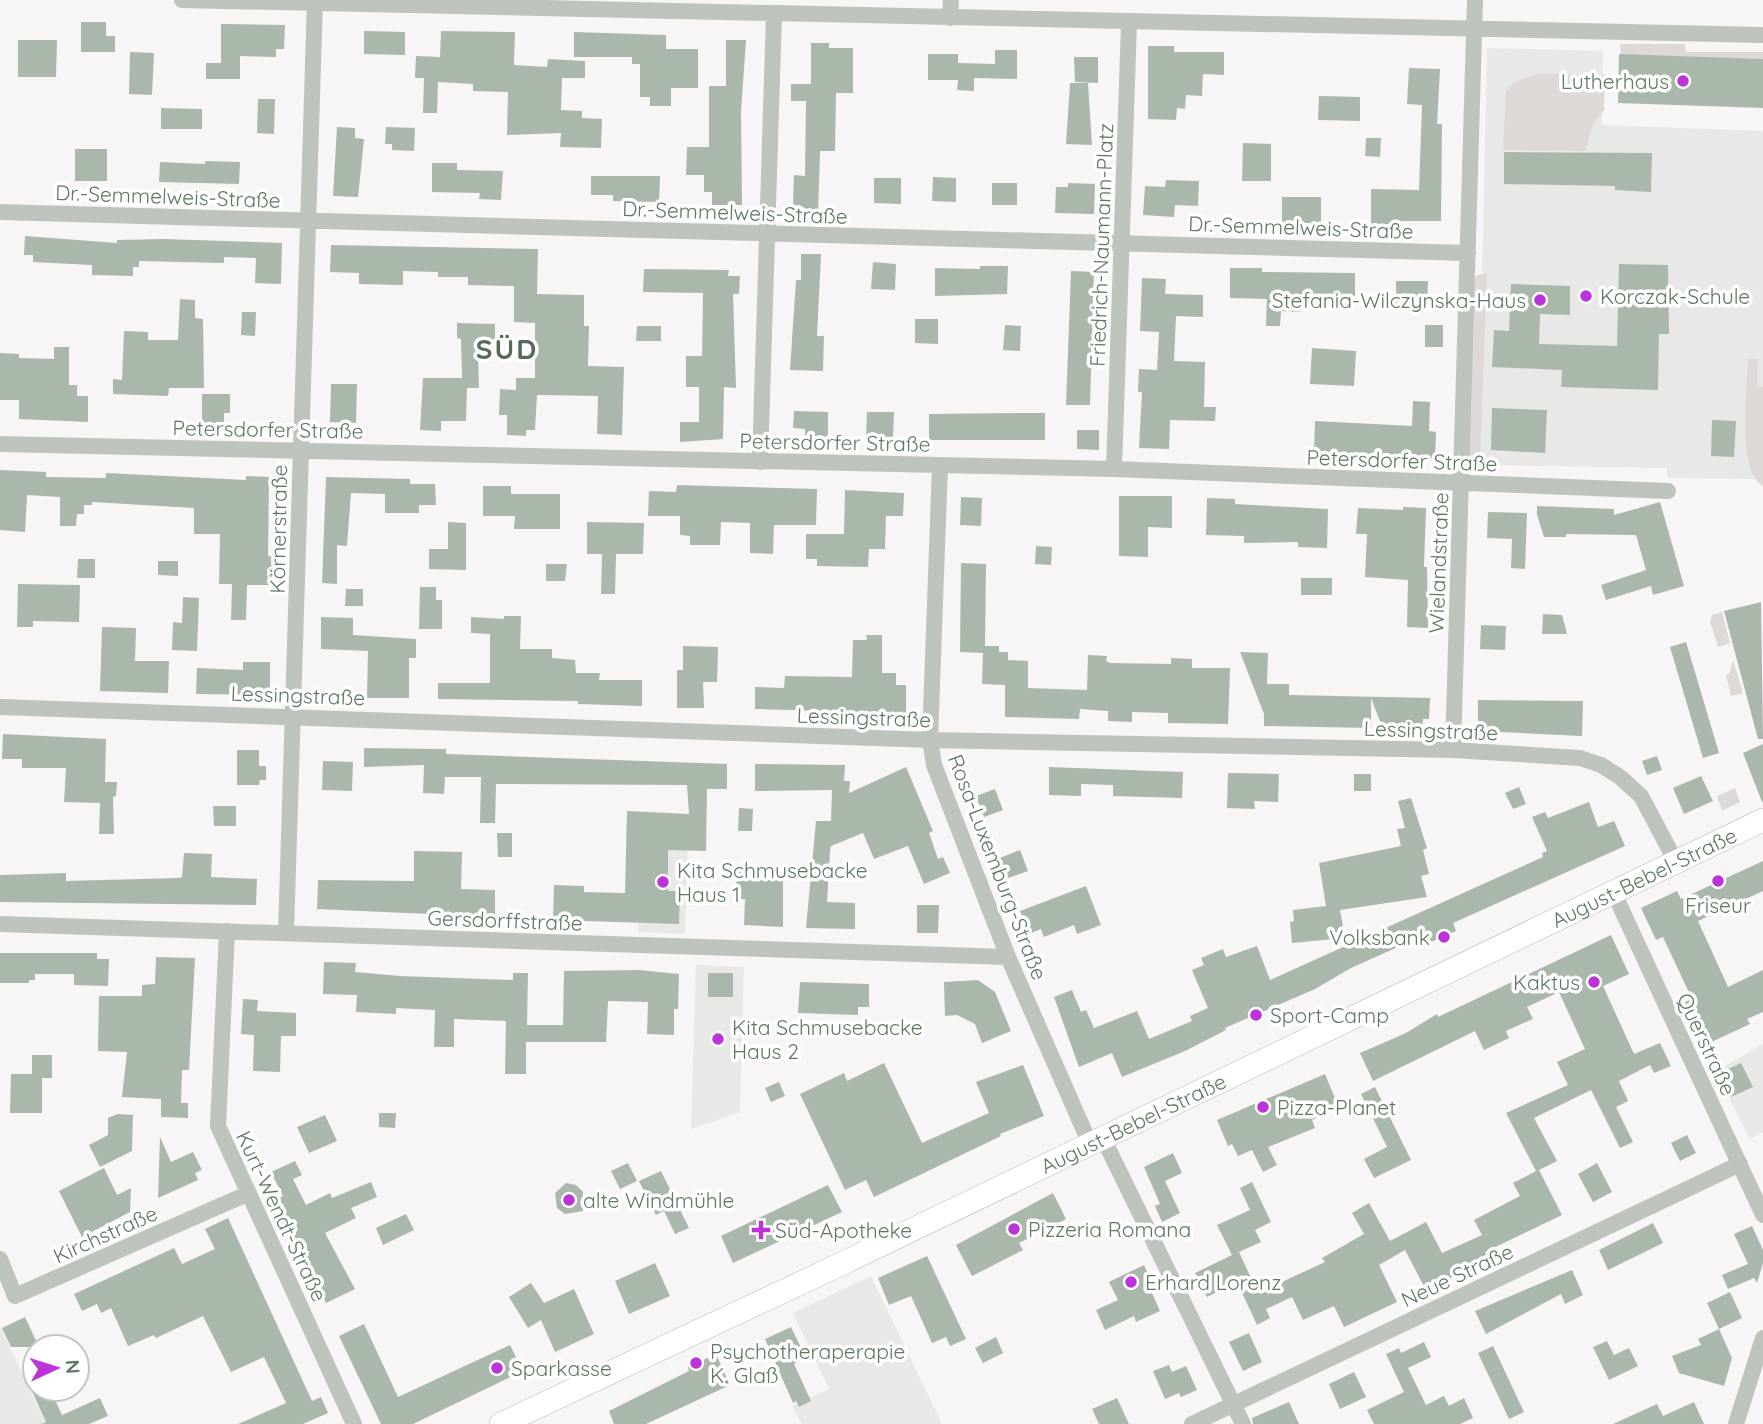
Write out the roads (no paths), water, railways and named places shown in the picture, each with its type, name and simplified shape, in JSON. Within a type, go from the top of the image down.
[{"type":"main road","name":"August-Bebel-Straße","points":[[501,1424],[1763,820]]},
{"type":"street","points":[[182,0],[1475,31],[1763,35]]},
{"type":"street","points":[[950,18],[951,0]]},
{"type":"street","name":"Wielandstraße","points":[[1453,750],[1475,0]]},
{"type":"street","name":"Körnerstraße","points":[[286,933],[315,2]]},
{"type":"street","points":[[760,462],[774,14]]},
{"type":"street","name":"Friedrich-Naumann-Platz","points":[[1114,469],[1129,23]]},
{"type":"street","name":"Dr.-Semmelweis-Straße","points":[[0,212],[1468,253]]},
{"type":"street","name":"Petersdorfer Straße","points":[[0,444],[1114,469],[1668,491]]},
{"type":"street","name":"Rosa-Luxemburg-Straße","points":[[940,466],[930,740],[934,765],[1008,957],[1096,1141],[1242,1424]]},
{"type":"street","name":"Lessingstraße","points":[[0,707],[293,715],[930,740],[1453,750],[1580,758],[1601,765],[1641,796],[1676,862]]},
{"type":"street","name":"Querstraße","points":[[1613,891],[1763,1215]]},
{"type":"street","name":"Gersdorffstraße","points":[[0,924],[1008,957]]},
{"type":"street","name":"Kurt-Wendt-Straße","points":[[227,931],[218,1126],[355,1424]]},
{"type":"street","name":"Neue Straße","points":[[1192,1424],[1740,1164]]},
{"type":"street","name":"Kirchstraße","points":[[0,1259],[15,1296],[247,1194]]},
{"type":"street","points":[[1736,1424],[1763,1338]]},
{"type":"place","name":"Lutherhaus","points":[[1683,81]]},
{"type":"place","name":"Korczak-Schule","points":[[1586,296]]},
{"type":"place","name":"Stefania-Wilczynska-Haus","points":[[1540,300]]},
{"type":"place","name":"Friseur","points":[[1718,881]]},
{"type":"place","name":"Kita Schmusebacke Haus 1","points":[[663,882]]},
{"type":"place","name":"Volksbank","points":[[1444,937]]},
{"type":"place","name":"Kaktus","points":[[1594,982]]},
{"type":"place","name":"Sport-Camp","points":[[1256,1015]]},
{"type":"place","name":"Kita Schmusebacke Haus 2","points":[[718,1039]]},
{"type":"place","name":"Pizza-Planet","points":[[1263,1107]]},
{"type":"place","name":"alte Windmühle","points":[[569,1200]]},
{"type":"place","name":"Pizzeria Romana","points":[[1014,1229]]},
{"type":"place","name":"Süd-Apotheke","points":[[761,1230]]},
{"type":"place","name":"Erhard Lorenz","points":[[1131,1282]]},
{"type":"place","name":"Psychotheraperapie K. Glaß","points":[[696,1363]]},
{"type":"place","name":"Sparkasse","points":[[497,1368]]},
{"type":"district","name":"SÜD","points":[[507,348]]}]
